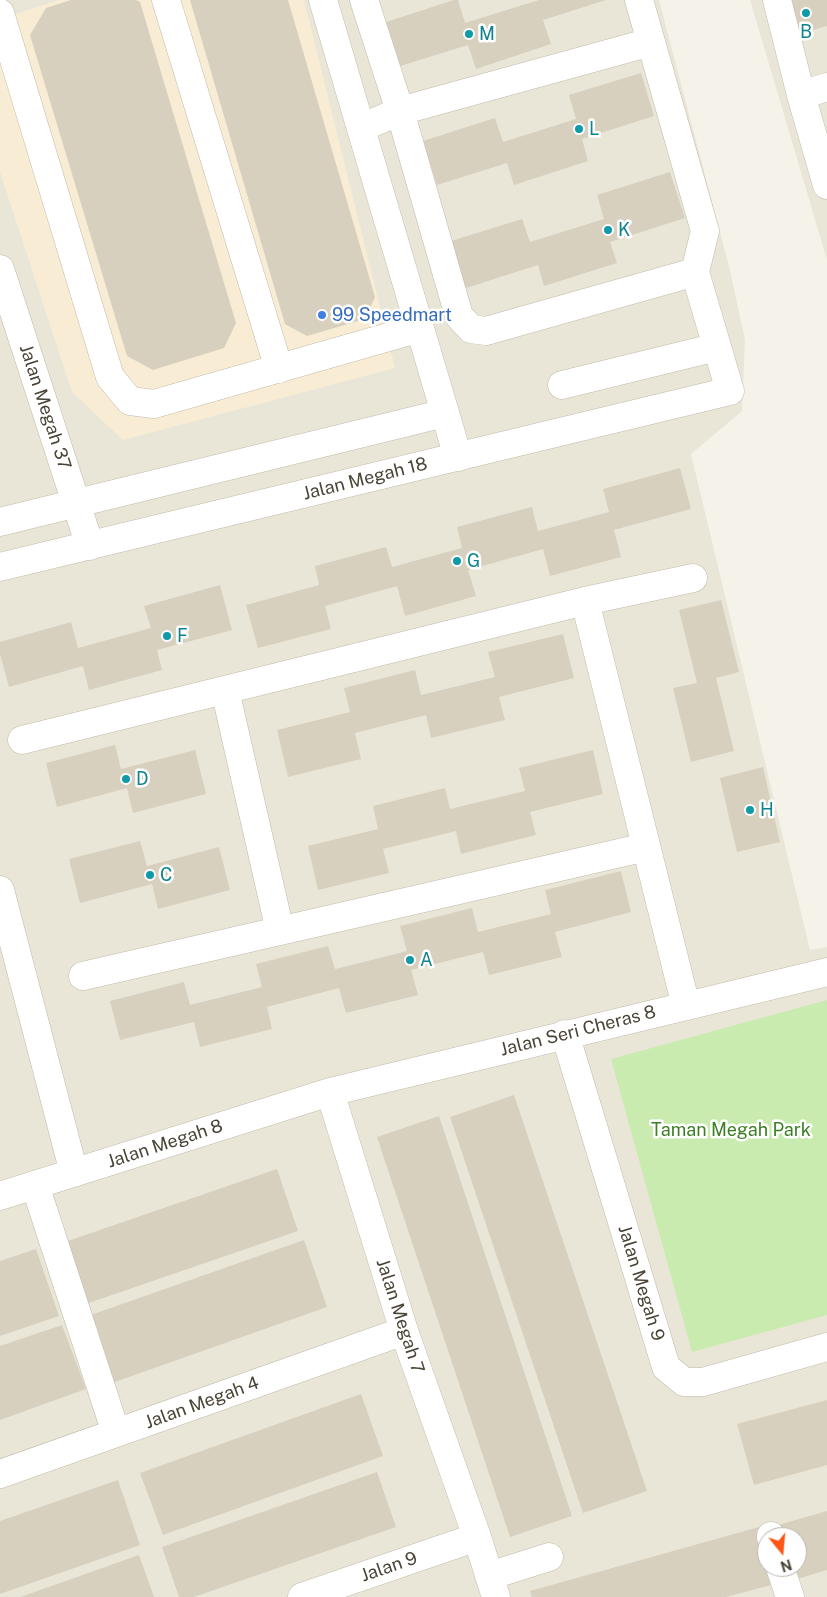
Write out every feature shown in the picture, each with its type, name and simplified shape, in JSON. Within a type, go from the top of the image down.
[{"type":"street","points":[[166,0],[279,369]]},
{"type":"street","points":[[323,0],[458,457]]},
{"type":"street","points":[[364,0],[400,111],[459,316],[471,329],[486,331],[695,272]]},
{"type":"street","points":[[562,385],[717,347],[695,272],[705,231],[639,0]]},
{"type":"street","points":[[777,0],[801,95],[827,184]]},
{"type":"street","points":[[0,13],[110,377],[130,401],[154,404],[420,328]]},
{"type":"street","points":[[361,128],[400,111],[651,42]]},
{"type":"street","points":[[801,95],[827,87]]},
{"type":"street","name":"Jalan Megah 37","points":[[0,269],[90,546]]},
{"type":"street","name":"Jalan Megah 18","points":[[0,567],[730,391],[717,347]]},
{"type":"street","points":[[0,522],[445,413]]},
{"type":"street","points":[[22,740],[585,601],[693,578]]},
{"type":"street","points":[[585,601],[686,1006]]},
{"type":"street","points":[[225,690],[280,930]]},
{"type":"street","points":[[83,976],[646,847]]},
{"type":"street","points":[[1,898],[74,1173]]},
{"type":"street","name":"Jalan Seri Cheras 8","points":[[330,1092],[827,972]]},
{"type":"street","name":"Jalan Megah 9","points":[[565,1034],[666,1367],[684,1382],[703,1382],[827,1347]]},
{"type":"street","name":"Jalan Megah 8","points":[[0,1196],[330,1092]]},
{"type":"street","name":"Jalan Megah 7","points":[[330,1092],[404,1331],[477,1537],[492,1586]]},
{"type":"street","points":[[35,1185],[116,1433]]},
{"type":"street","name":"Jalan Megah 4","points":[[0,1474],[404,1331]]},
{"type":"street","name":"Jalan 9","points":[[302,1597],[477,1537]]},
{"type":"street","points":[[492,1586],[549,1557]]},
{"type":"street","points":[[783,1577],[790,1597]]},
{"type":"shaded area","points":[[0,0],[659,0],[730,270],[745,340],[742,411],[691,454],[810,950],[827,947],[827,1597],[0,1597]]},
{"type":"shaded area","points":[[59,0],[304,0],[395,368],[123,440],[72,392],[0,172],[0,19]]},
{"type":"shaded area","points":[[750,0],[827,0],[827,260]]},
{"type":"green space","name":"Taman Megah Park","points":[[827,1000],[827,1315],[692,1352],[611,1059]]},
{"type":"building","points":[[71,0],[136,0],[140,2],[236,323],[224,348],[153,370],[127,356],[30,35],[46,8]]},
{"type":"building","points":[[190,0],[288,0],[375,297],[365,319],[307,336],[285,324]]},
{"type":"building","name":"M","points":[[458,0],[465,23],[539,0],[606,0],[543,20],[551,44],[476,69],[468,45],[400,66],[386,22]]},
{"type":"building","name":"B","points":[[782,0],[827,0],[827,26],[792,36]]},
{"type":"building","name":"L","points":[[641,73],[654,116],[582,139],[588,161],[514,185],[507,163],[437,185],[423,141],[495,118],[503,142],[576,119],[569,95]]},
{"type":"building","name":"K","points":[[670,172],[685,218],[610,242],[617,263],[544,286],[538,265],[466,288],[451,241],[522,219],[530,242],[604,219],[597,195]]},
{"type":"building","name":"G","points":[[680,468],[691,509],[614,530],[621,557],[550,576],[543,549],[468,570],[476,596],[405,616],[397,586],[325,606],[331,629],[258,648],[246,605],[319,585],[315,566],[386,547],[392,567],[462,548],[457,527],[532,507],[538,531],[609,512],[603,489]]},
{"type":"building","name":"F","points":[[220,585],[232,630],[157,650],[162,670],[89,690],[83,666],[9,687],[0,654],[0,642],[71,622],[78,648],[151,628],[144,606]]},
{"type":"building","points":[[721,600],[739,672],[716,678],[734,751],[691,762],[673,688],[697,683],[679,610]]},
{"type":"building","points":[[563,634],[574,678],[499,697],[505,720],[431,738],[426,715],[355,733],[361,759],[288,777],[277,730],[350,712],[344,688],[415,670],[421,695],[495,677],[488,652]]},
{"type":"building","name":"D","points":[[115,745],[121,769],[195,750],[206,794],[133,813],[127,788],[57,807],[46,763]]},
{"type":"building","points":[[593,750],[603,794],[530,812],[536,835],[461,854],[456,831],[383,849],[389,873],[318,890],[308,846],[378,829],[373,806],[445,788],[450,809],[525,791],[519,768]]},
{"type":"building","name":"H","points":[[763,767],[780,842],[737,852],[720,778]]},
{"type":"building","name":"C","points":[[140,841],[147,866],[219,847],[230,890],[158,909],[152,884],[80,903],[69,859]]},
{"type":"building","name":"A","points":[[621,871],[631,912],[555,932],[562,957],[489,975],[483,952],[411,970],[418,995],[346,1013],[339,988],[267,1007],[272,1029],[200,1047],[194,1022],[120,1040],[110,1001],[184,982],[190,1005],[262,987],[256,964],[328,946],[335,969],[407,951],[400,926],[472,908],[478,932],[551,914],[545,890]]},
{"type":"building","points":[[514,1095],[647,1491],[583,1513],[450,1117]]},
{"type":"building","points":[[439,1116],[572,1516],[510,1537],[377,1137]]},
{"type":"building","points":[[277,1169],[298,1231],[83,1305],[62,1243]]},
{"type":"building","points":[[304,1240],[327,1307],[112,1383],[88,1316]]},
{"type":"building","points":[[36,1249],[59,1316],[0,1336],[0,1261]]},
{"type":"building","points":[[62,1325],[86,1389],[0,1420],[0,1346]]},
{"type":"building","points":[[361,1394],[383,1456],[163,1535],[140,1473]]},
{"type":"building","points":[[827,1400],[827,1465],[754,1485],[737,1424]]},
{"type":"building","points":[[377,1472],[396,1527],[194,1597],[179,1597],[162,1547]]},
{"type":"building","points":[[118,1480],[140,1545],[0,1594],[0,1521]]},
{"type":"building","points":[[827,1511],[827,1570],[807,1576],[807,1527],[778,1527],[778,1525]]},
{"type":"building","points":[[757,1528],[757,1577],[772,1577],[775,1584],[726,1597],[532,1597],[530,1591]]},
{"type":"building","points":[[139,1555],[154,1597],[20,1597],[29,1594]]},
{"type":"building","points":[[793,1577],[804,1577],[794,1580]]},
{"type":"place","name":"B","points":[[806,13]]},
{"type":"place","name":"M","points":[[469,34]]},
{"type":"place","name":"L","points":[[579,129]]},
{"type":"place","name":"K","points":[[608,230]]},
{"type":"place","name":"99 Speedmart","points":[[322,315]]},
{"type":"place","name":"G","points":[[457,561]]},
{"type":"place","name":"F","points":[[167,636]]},
{"type":"place","name":"D","points":[[126,779]]},
{"type":"place","name":"H","points":[[750,810]]},
{"type":"place","name":"C","points":[[150,875]]},
{"type":"place","name":"A","points":[[410,960]]}]
